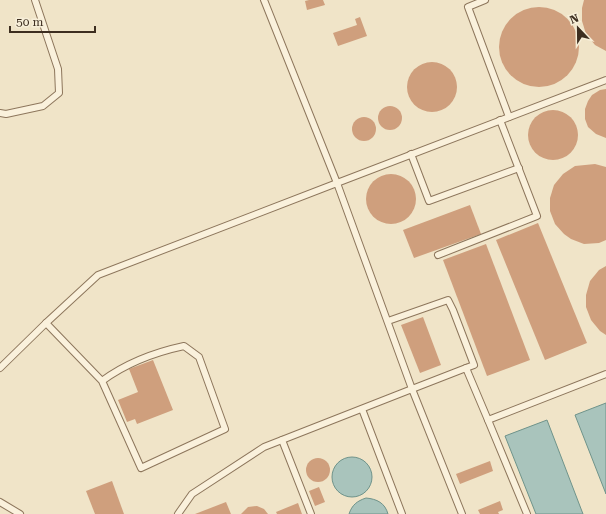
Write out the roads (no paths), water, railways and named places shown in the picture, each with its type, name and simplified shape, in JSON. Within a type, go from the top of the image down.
[{"type":"lane","points":[[0,113],[6,114],[43,106],[59,93],[58,69],[35,0]]},
{"type":"lane","points":[[264,0],[337,182],[412,389],[462,514]]},
{"type":"lane","points":[[485,0],[468,6],[509,117]]},
{"type":"lane","points":[[0,368],[98,275],[606,80]]},
{"type":"lane","points":[[438,255],[537,216],[500,120]]},
{"type":"lane","points":[[411,154],[430,201],[519,168]]},
{"type":"lane","points":[[178,514],[192,494],[264,447],[362,410],[474,364],[448,300],[388,321]]},
{"type":"lane","points":[[46,323],[102,381],[141,468],[225,429],[199,357],[184,346],[164,350],[114,372],[102,381]]},
{"type":"lane","points":[[466,368],[527,514]]},
{"type":"lane","points":[[488,420],[606,374]]},
{"type":"lane","points":[[362,410],[402,514]]},
{"type":"lane","points":[[282,440],[311,514]]},
{"type":"lane","points":[[0,502],[20,514]]},
{"type":"water","points":[[606,403],[606,494],[575,415]]},
{"type":"water","points":[[547,420],[583,514],[536,514],[505,436]]},
{"type":"water","points":[[356,457],[363,460],[369,466],[372,477],[371,485],[363,494],[356,497],[348,497],[341,494],[333,485],[332,473],[335,466],[344,458]]},
{"type":"water","points":[[366,498],[374,499],[383,504],[388,514],[349,514],[355,504]]}]
